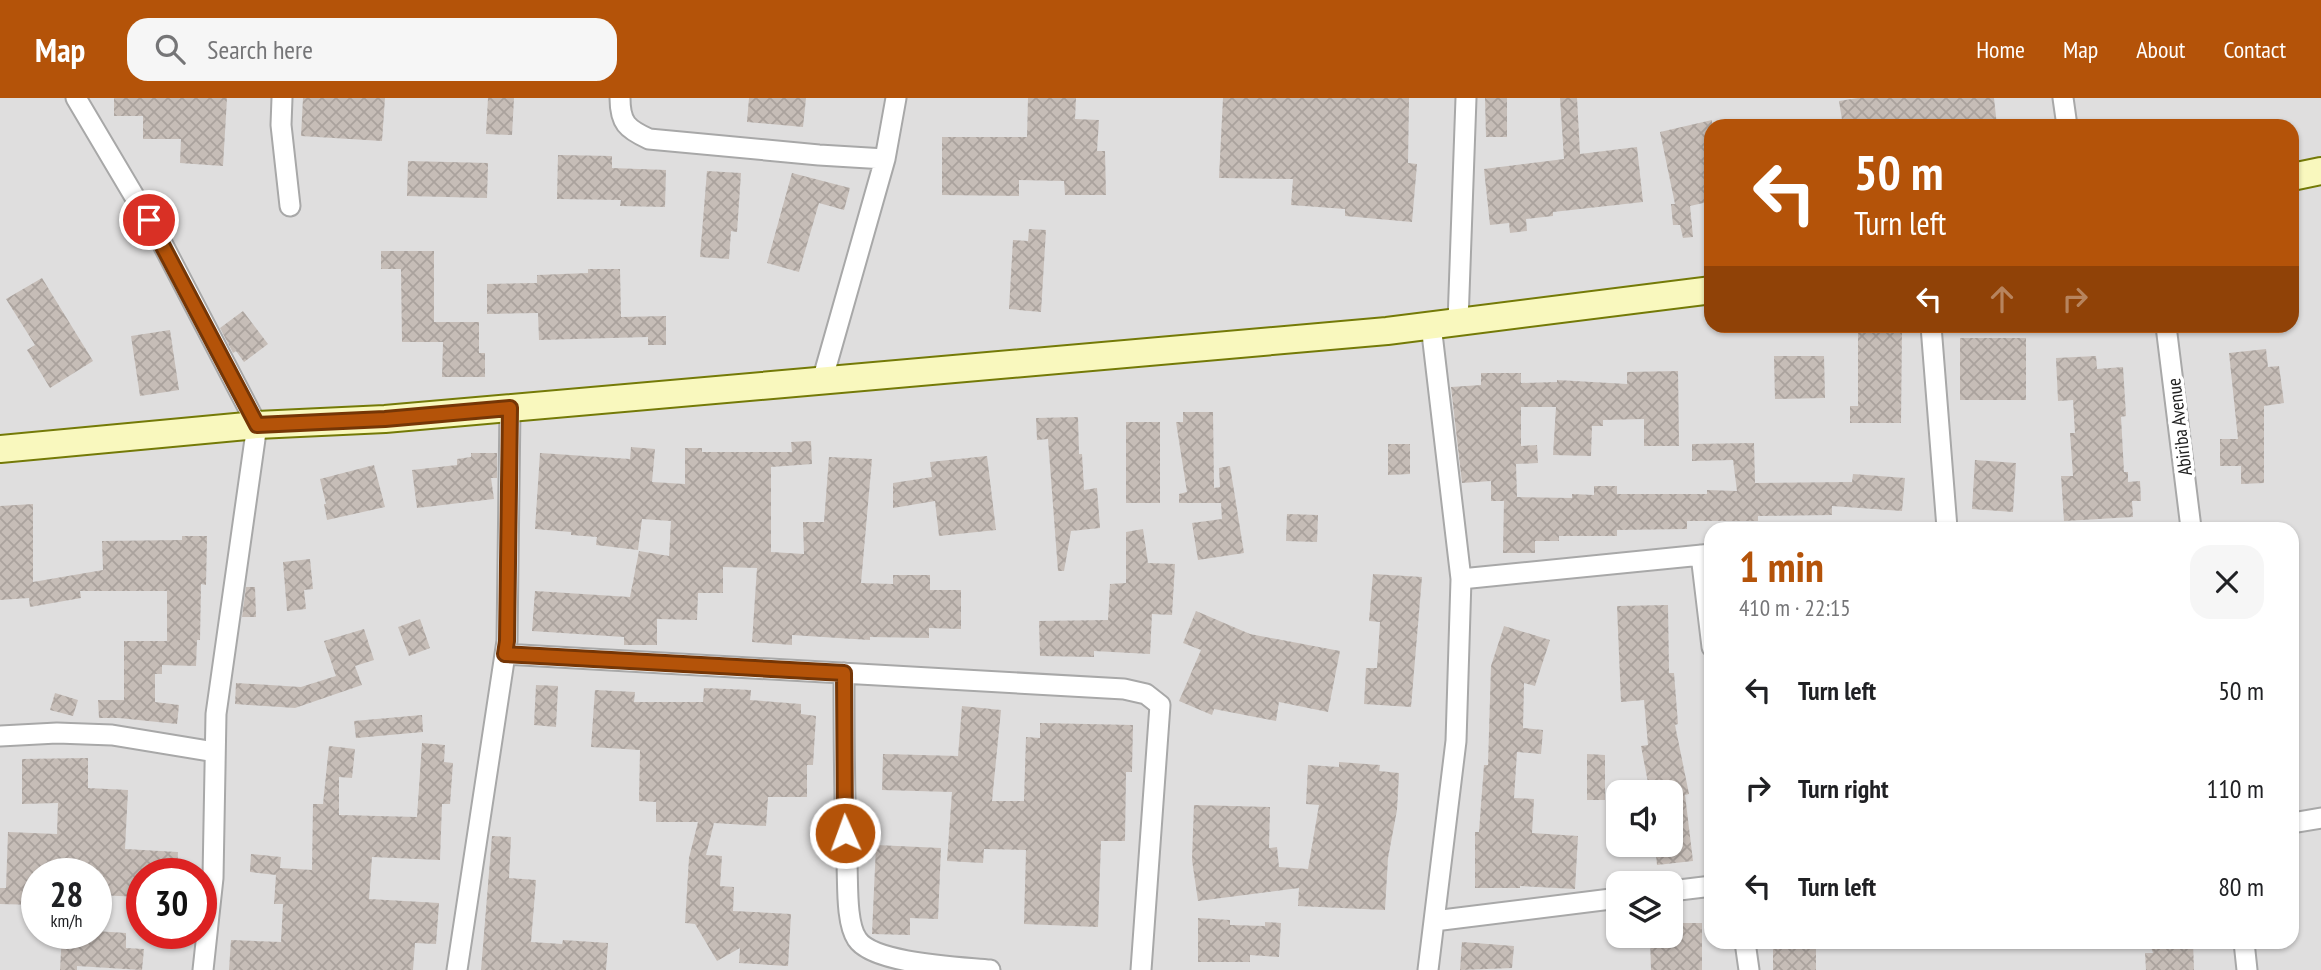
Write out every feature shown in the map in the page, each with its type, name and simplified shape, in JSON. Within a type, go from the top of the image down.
[{"type":"main road","points":[[2299,176],[2321,171]]},
{"type":"main road","points":[[0,449],[257,425],[385,419],[1432,326],[1704,291]]},
{"type":"street","points":[[76,98],[162,243],[257,425],[216,714],[213,878],[203,970]]},
{"type":"street","points":[[282,98],[281,125],[290,206]]},
{"type":"street","points":[[620,98],[620,115],[632,131],[649,139],[886,159]]},
{"type":"street","points":[[822,381],[886,159],[896,98]]},
{"type":"street","points":[[1458,322],[1466,98]]},
{"type":"street","points":[[2063,98],[2066,119]]},
{"type":"street","points":[[1428,970],[1456,741],[1461,579],[1432,326]]},
{"type":"street","points":[[1932,333],[1947,522]]},
{"type":"street","name":"Abiriba Avenue","points":[[2167,333],[2190,522]]},
{"type":"street","points":[[457,970],[507,641],[510,408]]},
{"type":"street","points":[[1461,579],[1704,554]]},
{"type":"street","points":[[505,654],[1124,689],[1146,694],[1160,705],[1141,970]]},
{"type":"street","points":[[844,673],[844,806],[848,898],[857,940],[874,952],[897,958],[927,964],[990,970]]},
{"type":"street","points":[[0,736],[57,733],[112,735],[215,752]]},
{"type":"street","points":[[2299,822],[2321,818]]},
{"type":"street","points":[[1683,890],[1704,887]]},
{"type":"street","points":[[1434,921],[1606,900]]},
{"type":"street","points":[[1746,949],[1748,970]]},
{"type":"street","points":[[2245,949],[2248,970]]},
{"type":"shaded area","points":[[0,98],[2321,98],[2321,970],[0,970]]},
{"type":"building","points":[[114,98],[227,98],[223,166],[180,163],[181,139],[143,139],[143,116],[114,116]]},
{"type":"building","points":[[303,98],[385,98],[382,141],[301,136]]},
{"type":"building","points":[[488,98],[514,98],[512,135],[486,134]]},
{"type":"building","points":[[749,98],[806,98],[803,127],[747,122]]},
{"type":"building","points":[[1028,98],[1076,98],[1075,119],[1099,120],[1097,151],[1105,151],[1106,195],[1065,195],[1064,181],[1019,180],[1019,196],[942,195],[942,137],[1027,137]]},
{"type":"building","points":[[1223,98],[1409,98],[1408,163],[1417,164],[1412,222],[1345,216],[1345,209],[1291,205],[1293,179],[1219,178]]},
{"type":"building","points":[[1485,98],[1507,98],[1507,137],[1486,137]]},
{"type":"building","points":[[1560,98],[1577,98],[1580,154],[1637,147],[1643,202],[1553,212],[1553,216],[1526,219],[1527,231],[1510,233],[1509,223],[1490,225],[1484,169],[1564,159]]},
{"type":"building","points":[[1858,98],[1994,98],[1996,119],[1842,119],[1839,101]]},
{"type":"building","points":[[1704,122],[1704,203],[1690,206],[1693,237],[1683,238],[1680,225],[1673,225],[1671,204],[1675,204],[1660,132]]},
{"type":"building","points":[[558,155],[612,156],[612,168],[666,170],[665,207],[620,206],[621,200],[557,199]]},
{"type":"building","points":[[408,161],[488,163],[487,198],[407,196]]},
{"type":"building","points":[[707,171],[741,173],[737,232],[731,231],[729,259],[700,257]]},
{"type":"building","points":[[792,173],[850,188],[844,210],[819,203],[799,272],[767,263]]},
{"type":"building","points":[[1029,229],[1046,230],[1041,312],[1009,309],[1013,240],[1028,241]]},
{"type":"building","points":[[381,251],[434,251],[434,322],[479,322],[479,353],[485,353],[485,377],[442,377],[443,342],[402,342],[401,269],[381,269]]},
{"type":"building","points":[[588,269],[620,269],[621,317],[666,316],[666,345],[648,345],[648,337],[539,340],[538,313],[487,314],[487,284],[537,283],[537,275],[588,273]]},
{"type":"building","points":[[42,278],[93,361],[50,388],[27,350],[35,345],[6,299]]},
{"type":"building","points":[[243,311],[268,344],[244,362],[236,351],[233,353],[220,328]]},
{"type":"building","points":[[170,330],[179,390],[140,396],[131,336]]},
{"type":"building","points":[[1858,333],[1902,333],[1901,423],[1850,423],[1850,406],[1858,406]]},
{"type":"building","points":[[1960,338],[2026,338],[2026,400],[1960,400]]},
{"type":"building","points":[[2266,349],[2268,367],[2279,366],[2284,403],[2264,406],[2264,483],[2241,484],[2241,466],[2220,466],[2220,439],[2238,439],[2229,353]]},
{"type":"building","points":[[1774,356],[1824,356],[1825,398],[1775,399]]},
{"type":"building","points":[[2096,356],[2097,369],[2123,367],[2126,416],[2121,417],[2124,472],[2128,472],[2128,482],[2140,481],[2141,501],[2132,501],[2133,517],[2064,521],[2061,476],[2073,476],[2070,433],[2075,433],[2073,400],[2058,401],[2056,358]]},
{"type":"building","points":[[1678,371],[1679,446],[1644,446],[1644,419],[1603,420],[1603,426],[1592,426],[1591,456],[1553,455],[1556,407],[1521,407],[1521,446],[1537,445],[1538,463],[1516,464],[1517,497],[1572,498],[1572,494],[1594,495],[1594,486],[1617,486],[1617,494],[1707,494],[1707,490],[1737,491],[1733,460],[1692,461],[1692,444],[1754,443],[1755,483],[1852,482],[1853,474],[1905,478],[1902,511],[1832,506],[1832,515],[1758,516],[1758,521],[1687,521],[1687,529],[1617,530],[1617,536],[1559,536],[1559,541],[1535,541],[1535,553],[1503,553],[1504,501],[1491,501],[1491,481],[1462,483],[1451,387],[1481,385],[1481,373],[1521,373],[1521,383],[1557,380],[1627,384],[1627,372]]},
{"type":"building","points":[[1183,412],[1213,412],[1214,488],[1220,487],[1219,468],[1230,466],[1244,553],[1198,560],[1192,523],[1222,519],[1221,503],[1179,503],[1179,494],[1187,492],[1176,422],[1183,422]]},
{"type":"building","points":[[1078,417],[1084,490],[1097,488],[1100,528],[1071,531],[1064,571],[1058,571],[1048,439],[1037,440],[1036,418]]},
{"type":"building","points":[[1126,422],[1160,422],[1160,503],[1126,503]]},
{"type":"building","points":[[811,441],[812,464],[771,467],[771,552],[804,554],[803,522],[824,522],[829,457],[872,459],[861,583],[893,584],[893,575],[930,575],[930,590],[961,590],[961,629],[929,628],[929,638],[870,637],[870,640],[792,635],[792,645],[752,642],[757,568],[723,567],[723,593],[698,593],[697,620],[657,619],[657,645],[624,645],[624,637],[532,631],[535,591],[630,597],[639,551],[669,556],[671,521],[642,519],[638,550],[596,545],[597,537],[535,529],[540,453],[630,459],[631,447],[655,449],[652,482],[685,484],[685,448],[702,448],[702,452],[792,452],[791,442]]},
{"type":"building","points":[[1388,444],[1410,444],[1410,474],[1388,475]]},
{"type":"building","points":[[471,453],[497,453],[497,478],[491,478],[494,499],[417,508],[412,470],[457,465],[457,459],[471,457]]},
{"type":"building","points":[[987,456],[996,530],[939,536],[935,501],[893,508],[893,483],[932,477],[930,462]]},
{"type":"building","points":[[1975,460],[2016,463],[2013,512],[1972,509]]},
{"type":"building","points":[[374,465],[385,507],[327,520],[320,479]]},
{"type":"building","points":[[33,504],[33,582],[103,570],[102,541],[182,540],[182,536],[207,536],[206,585],[201,584],[200,640],[197,640],[196,666],[162,665],[162,674],[155,674],[155,702],[179,705],[177,724],[99,718],[98,700],[124,700],[124,641],[167,641],[167,591],[80,591],[81,598],[30,607],[29,598],[0,600],[0,506]]},
{"type":"building","points":[[1287,514],[1318,515],[1317,542],[1286,541]]},
{"type":"building","points":[[1143,529],[1148,563],[1175,564],[1172,615],[1152,614],[1150,654],[1094,651],[1094,657],[1040,656],[1039,621],[1108,620],[1110,584],[1126,583],[1126,532]]},
{"type":"building","points":[[310,559],[313,589],[304,590],[306,609],[287,611],[283,562]]},
{"type":"building","points":[[1373,574],[1422,577],[1411,707],[1364,704],[1366,668],[1377,668],[1380,622],[1369,621]]},
{"type":"building","points":[[246,587],[255,587],[256,617],[242,617]]},
{"type":"building","points":[[1668,605],[1669,673],[1674,673],[1678,724],[1675,725],[1689,794],[1685,795],[1693,861],[1657,865],[1656,857],[1683,857],[1683,780],[1648,780],[1641,746],[1648,745],[1644,700],[1621,702],[1617,606]]},
{"type":"building","points":[[1196,611],[1250,634],[1340,651],[1328,712],[1279,702],[1276,721],[1214,709],[1212,715],[1179,701],[1201,650],[1183,643]]},
{"type":"building","points":[[420,619],[430,648],[409,656],[398,627]]},
{"type":"building","points":[[1504,626],[1550,640],[1535,686],[1524,683],[1523,728],[1543,730],[1541,754],[1517,752],[1514,798],[1534,799],[1532,833],[1578,836],[1575,889],[1520,886],[1475,888],[1475,832],[1479,832],[1484,765],[1488,765],[1491,666]]},
{"type":"building","points":[[364,629],[374,660],[355,666],[362,685],[295,708],[235,704],[236,683],[301,687],[336,676],[324,641]]},
{"type":"building","points":[[536,685],[558,686],[556,727],[534,725]]},
{"type":"building","points":[[704,688],[751,690],[750,700],[801,704],[801,714],[816,716],[813,765],[807,765],[807,797],[768,797],[766,826],[714,823],[706,855],[722,856],[720,886],[734,887],[733,911],[791,914],[788,966],[739,963],[740,948],[717,961],[695,924],[685,923],[689,858],[698,822],[656,822],[656,802],[639,801],[640,750],[591,747],[595,690],[635,692],[634,702],[703,702]]},
{"type":"building","points":[[55,693],[78,700],[73,716],[50,710]]},
{"type":"building","points":[[962,706],[1001,710],[992,801],[1024,801],[1026,737],[1040,738],[1040,723],[1133,725],[1132,772],[1126,772],[1125,841],[1101,841],[1098,927],[1024,924],[1026,850],[984,849],[983,863],[947,861],[952,792],[882,790],[883,754],[958,756]]},
{"type":"building","points":[[422,715],[423,732],[356,738],[354,721]]},
{"type":"building","points":[[422,743],[445,745],[444,762],[453,763],[450,804],[442,804],[440,860],[372,857],[369,899],[439,903],[436,944],[415,943],[413,970],[229,970],[231,940],[281,942],[283,904],[274,904],[276,875],[250,872],[251,854],[281,857],[280,868],[312,870],[313,804],[323,804],[329,746],[355,749],[352,778],[339,777],[339,815],[417,817]]},
{"type":"building","points":[[1587,754],[1605,755],[1605,800],[1587,800]]},
{"type":"building","points":[[88,758],[88,788],[128,790],[125,849],[178,852],[178,858],[126,858],[126,896],[112,896],[112,858],[21,858],[21,905],[0,904],[0,888],[6,888],[8,832],[57,834],[58,803],[22,804],[22,759]]},
{"type":"building","points":[[1339,762],[1380,765],[1379,771],[1399,773],[1397,810],[1388,858],[1385,910],[1298,906],[1299,888],[1198,901],[1192,860],[1194,805],[1270,807],[1269,848],[1277,847],[1279,867],[1308,869],[1319,805],[1306,804],[1308,765],[1339,767]]},
{"type":"building","points":[[492,836],[511,837],[509,878],[536,880],[531,942],[562,944],[563,940],[608,943],[606,970],[481,970]]},
{"type":"building","points":[[876,845],[941,848],[938,919],[910,918],[910,935],[872,934]]},
{"type":"building","points":[[1198,918],[1230,920],[1230,925],[1265,926],[1265,922],[1281,923],[1279,957],[1250,955],[1250,962],[1198,962]]},
{"type":"building","points":[[1683,923],[1702,923],[1702,970],[1651,970],[1650,948],[1683,948]]},
{"type":"building","points":[[112,932],[126,933],[126,949],[144,949],[142,970],[77,966],[77,970],[60,970],[61,949],[112,949]]},
{"type":"building","points":[[1462,942],[1514,946],[1512,968],[1460,970]]},
{"type":"building","points":[[1773,949],[1816,949],[1816,970],[1773,970]]},
{"type":"building","points":[[2152,949],[2193,949],[2194,970],[2146,970],[2145,953],[2153,953]]},
{"type":"route","points":[[149,220],[257,425],[385,419],[510,408],[505,654],[844,673],[845,833]]}]
